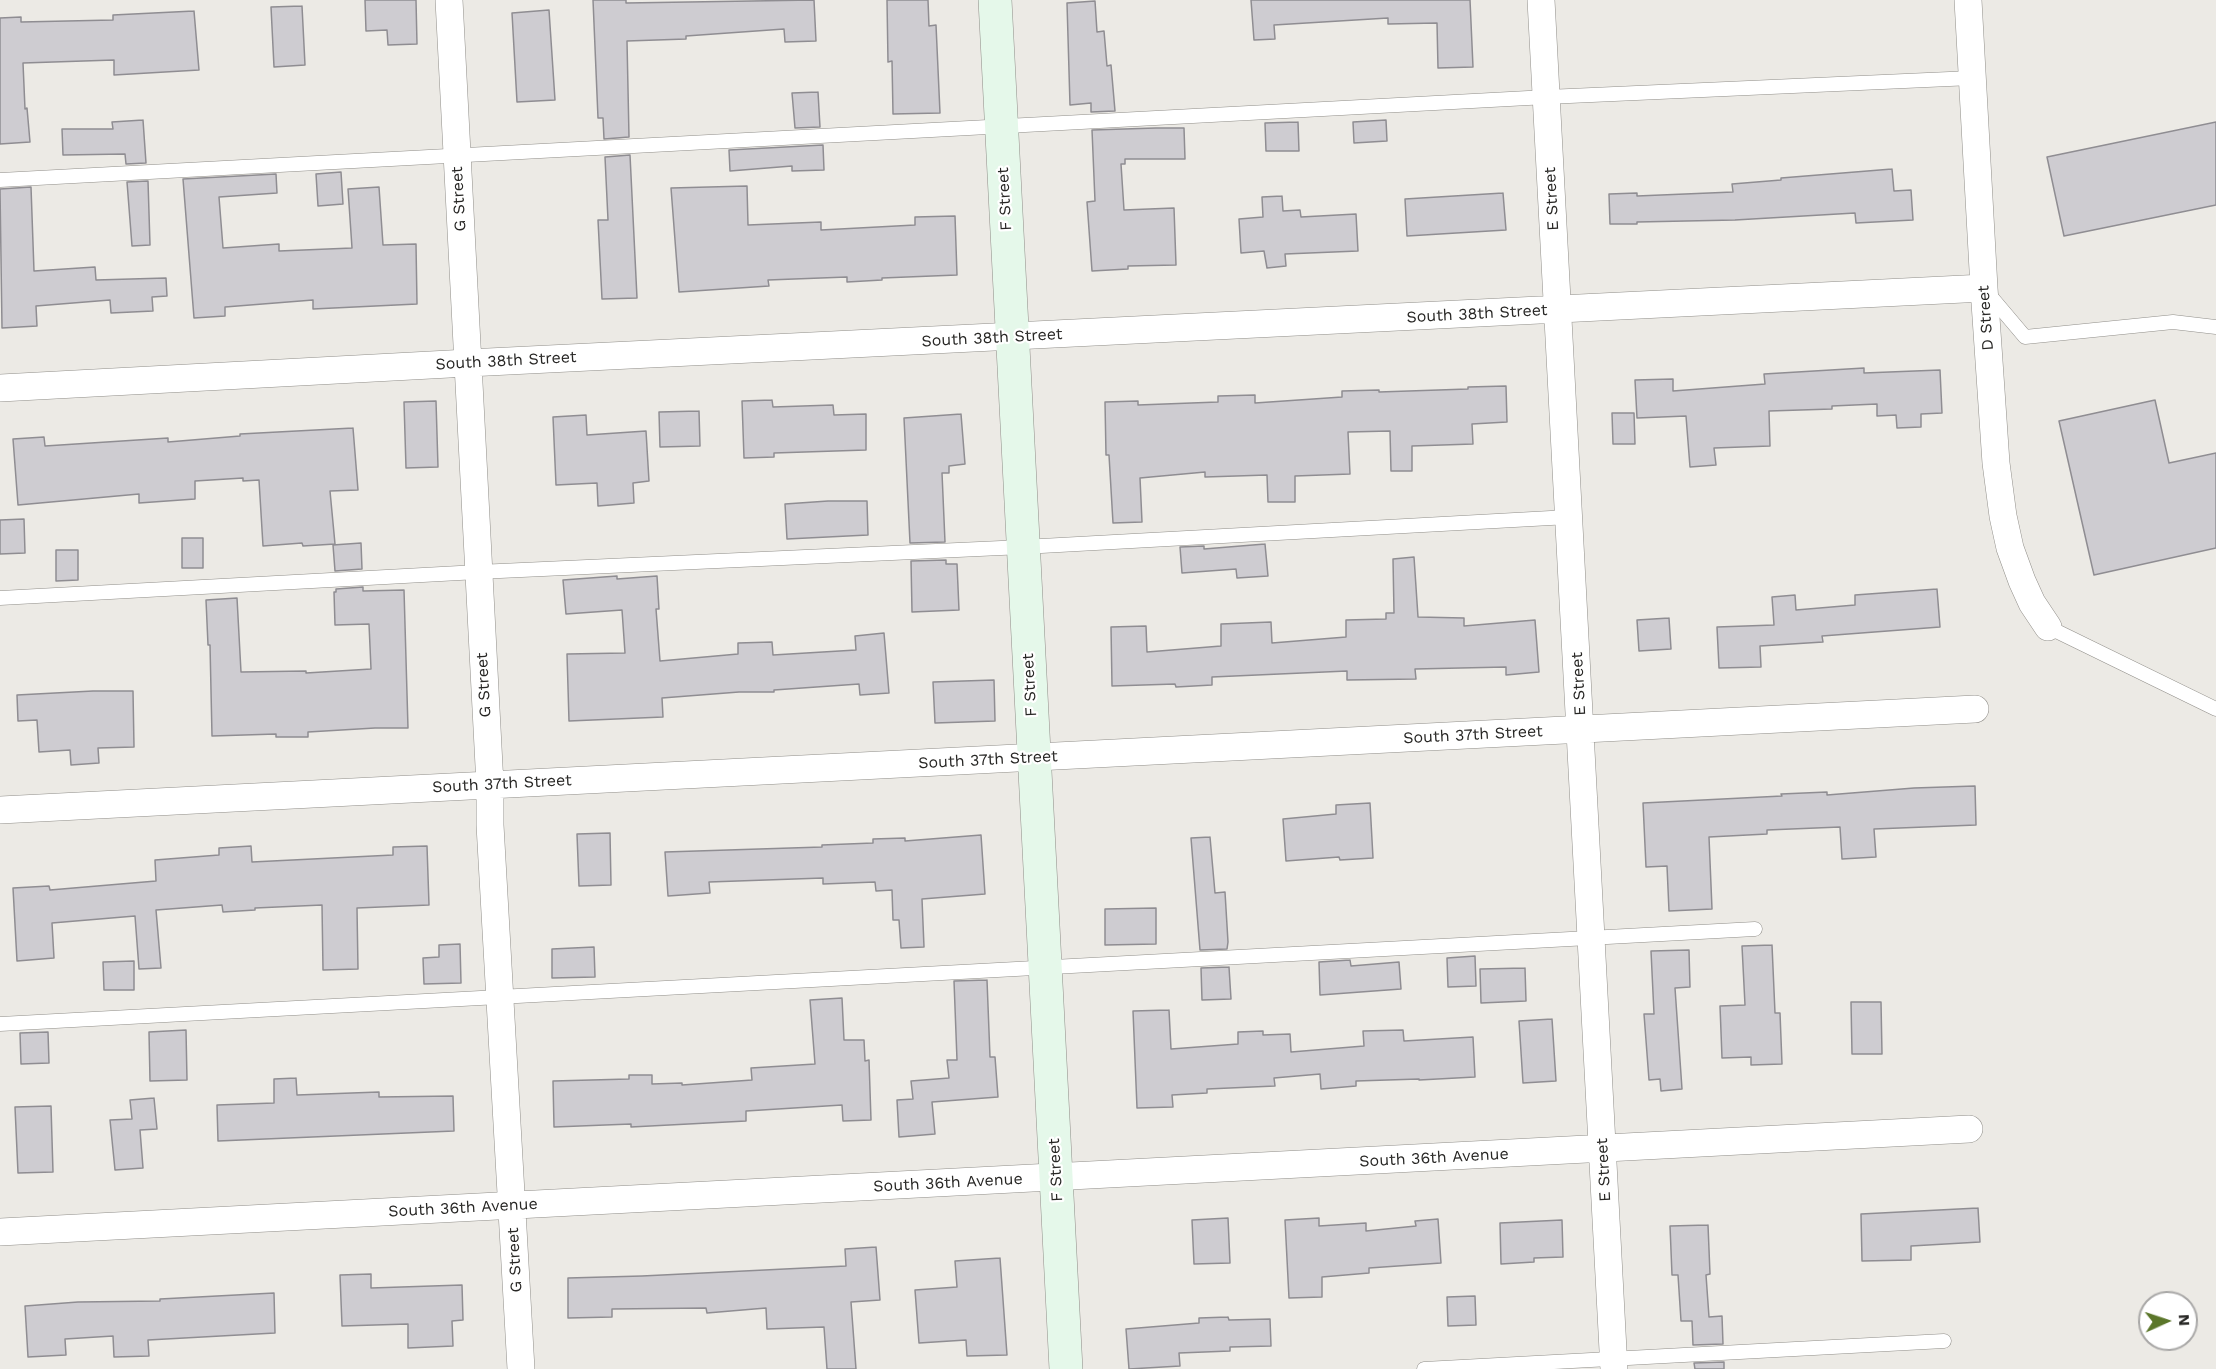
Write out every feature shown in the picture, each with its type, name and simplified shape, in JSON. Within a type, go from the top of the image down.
[{"type":"main road","name":"F Street","points":[[994,0],[1066,1369]]},
{"type":"street","name":"G Street","points":[[449,0],[490,785],[490,825],[521,1369]]},
{"type":"street","name":"E Street","points":[[1541,0],[1613,1365]]},
{"type":"street","name":"D Street","points":[[1968,0],[1996,463],[2010,548],[2032,603],[2048,627]]},
{"type":"street","name":"South 38th Street","points":[[0,388],[1984,288]]},
{"type":"street","name":"South 37th Street","points":[[0,810],[1975,709]]},
{"type":"street","name":"South 36th Avenue","points":[[0,1232],[1969,1130]]},
{"type":"lane","points":[[0,180],[1546,97],[1972,78]]},
{"type":"lane","points":[[1984,288],[2025,338],[2173,322],[2216,327]]},
{"type":"lane","points":[[0,598],[478,572],[1023,547],[1569,517]]},
{"type":"lane","points":[[2048,627],[2216,710]]},
{"type":"lane","points":[[0,1024],[1755,929]]},
{"type":"lane","points":[[1424,1369],[1613,1365],[1944,1341]]},
{"type":"building","points":[[365,0],[416,0],[417,44],[388,45],[387,30],[366,31]]},
{"type":"building","points":[[593,0],[626,0],[626,3],[814,0],[816,41],[785,42],[784,29],[686,36],[686,39],[627,41],[629,137],[604,139],[603,118],[598,118]]},
{"type":"building","points":[[887,0],[928,0],[929,26],[936,25],[940,113],[893,114],[892,61],[888,62]]},
{"type":"building","points":[[1251,0],[1470,0],[1473,67],[1438,68],[1437,23],[1388,24],[1388,18],[1274,25],[1275,39],[1254,40]]},
{"type":"building","points":[[1095,1],[1097,32],[1104,31],[1107,66],[1111,65],[1115,111],[1091,112],[1091,103],[1070,105],[1067,3]]},
{"type":"building","points":[[302,6],[305,65],[274,67],[271,7]]},
{"type":"building","points":[[549,10],[555,100],[517,102],[512,13]]},
{"type":"building","points":[[194,11],[199,70],[114,75],[114,60],[23,63],[25,109],[27,108],[30,142],[0,144],[0,18],[21,17],[21,22],[113,20],[113,15]]},
{"type":"building","points":[[818,92],[820,127],[795,128],[792,93]]},
{"type":"building","points":[[143,120],[146,163],[126,164],[125,154],[63,155],[62,129],[113,129],[112,122]]},
{"type":"building","points":[[1386,120],[1387,141],[1354,143],[1353,122]]},
{"type":"building","points":[[1298,122],[1299,151],[1266,151],[1265,123]]},
{"type":"building","points":[[2216,122],[2216,205],[2064,236],[2047,157]]},
{"type":"building","points":[[1184,128],[1185,159],[1125,159],[1125,164],[1121,164],[1124,210],[1174,208],[1176,265],[1128,266],[1128,269],[1092,271],[1087,202],[1095,201],[1092,130]]},
{"type":"building","points":[[823,145],[824,170],[792,171],[792,166],[730,171],[729,150]]},
{"type":"building","points":[[630,155],[637,298],[602,299],[598,220],[608,220],[605,157]]},
{"type":"building","points":[[1892,169],[1894,191],[1911,190],[1913,220],[1856,223],[1855,213],[1610,224],[1609,194],[1637,193],[1637,196],[1733,192],[1732,184]]},
{"type":"building","points":[[341,172],[343,204],[318,206],[316,174]]},
{"type":"building","points":[[276,174],[277,193],[219,197],[223,248],[279,244],[279,251],[352,248],[348,189],[379,187],[383,245],[416,244],[417,304],[313,309],[313,300],[225,307],[225,316],[194,318],[183,179]]},
{"type":"building","points":[[148,181],[150,245],[132,246],[127,182]]},
{"type":"building","points":[[747,186],[748,225],[821,222],[821,230],[915,225],[915,217],[955,216],[957,275],[847,282],[847,277],[768,280],[769,286],[679,292],[671,188]]},
{"type":"building","points":[[31,187],[34,271],[95,267],[96,280],[166,278],[167,296],[152,297],[153,311],[111,313],[110,300],[36,306],[37,326],[2,328],[0,189]]},
{"type":"building","points":[[1503,193],[1506,230],[1407,236],[1405,199]]},
{"type":"building","points":[[1282,196],[1283,211],[1300,210],[1301,217],[1356,214],[1358,251],[1285,254],[1286,266],[1267,268],[1264,251],[1241,253],[1239,219],[1263,217],[1262,197]]},
{"type":"building","points":[[1864,368],[1864,373],[1940,370],[1942,413],[1921,414],[1921,427],[1897,428],[1896,415],[1877,416],[1877,404],[1832,406],[1832,409],[1769,411],[1770,446],[1714,448],[1716,465],[1690,467],[1686,416],[1637,418],[1635,380],[1673,379],[1673,391],[1765,384],[1764,374]]},
{"type":"building","points":[[1506,386],[1507,422],[1472,424],[1473,444],[1412,446],[1412,471],[1391,471],[1390,431],[1348,432],[1350,474],[1295,476],[1295,502],[1268,502],[1267,475],[1205,477],[1205,472],[1140,478],[1142,522],[1113,523],[1109,455],[1106,455],[1105,402],[1138,401],[1138,405],[1218,402],[1218,396],[1255,395],[1255,403],[1342,397],[1342,391],[1379,390],[1379,392]]},
{"type":"building","points":[[772,400],[773,407],[833,405],[834,415],[866,414],[866,450],[774,453],[774,457],[744,458],[742,401]]},
{"type":"building","points":[[2155,400],[2169,463],[2216,453],[2216,548],[2094,575],[2059,421]]},
{"type":"building","points":[[436,401],[438,467],[406,468],[404,402]]},
{"type":"building","points":[[699,411],[700,446],[660,447],[659,412]]},
{"type":"building","points":[[1612,413],[1634,413],[1635,444],[1613,444]]},
{"type":"building","points":[[961,414],[965,464],[949,466],[949,473],[942,473],[945,542],[910,543],[904,418]]},
{"type":"building","points":[[586,415],[587,435],[646,431],[649,481],[633,483],[634,503],[598,506],[597,483],[556,485],[553,417]]},
{"type":"building","points":[[353,428],[358,490],[330,491],[335,544],[303,546],[302,543],[263,546],[259,480],[243,481],[243,478],[195,481],[195,499],[139,503],[139,494],[18,505],[13,439],[44,437],[45,446],[168,438],[168,442],[240,436],[240,434]]},
{"type":"building","points":[[867,501],[868,535],[787,539],[785,504]]},
{"type":"building","points":[[24,519],[25,553],[0,554],[0,520]]},
{"type":"building","points":[[182,538],[203,538],[203,568],[182,568]]},
{"type":"building","points":[[361,543],[362,569],[335,571],[333,545]]},
{"type":"building","points":[[1265,544],[1268,576],[1237,578],[1236,569],[1182,573],[1180,547],[1204,546],[1204,549]]},
{"type":"building","points":[[56,550],[78,550],[78,580],[56,581]]},
{"type":"building","points":[[1414,557],[1418,617],[1464,618],[1464,626],[1535,620],[1539,672],[1506,675],[1506,667],[1415,669],[1416,679],[1347,680],[1347,671],[1212,677],[1212,685],[1112,686],[1111,627],[1146,626],[1147,652],[1221,646],[1221,624],[1271,622],[1272,643],[1346,637],[1346,620],[1386,619],[1386,613],[1394,613],[1393,559]]},
{"type":"building","points":[[946,560],[946,564],[957,564],[959,610],[912,612],[911,561]]},
{"type":"building","points":[[617,576],[617,579],[657,576],[659,609],[656,609],[660,661],[738,654],[738,643],[772,642],[773,655],[856,650],[855,636],[884,633],[889,693],[860,695],[859,684],[774,690],[774,692],[739,692],[662,698],[663,717],[569,721],[567,654],[625,653],[622,610],[566,614],[563,580]]},
{"type":"building","points":[[363,587],[363,591],[404,590],[408,728],[308,732],[308,737],[276,737],[276,734],[212,736],[210,645],[208,645],[206,600],[237,598],[241,672],[306,671],[306,673],[371,669],[369,624],[335,625],[334,592],[336,589]]},
{"type":"building","points":[[1937,589],[1940,627],[1822,636],[1823,642],[1760,646],[1761,667],[1719,668],[1717,627],[1774,625],[1772,597],[1795,595],[1796,610],[1855,605],[1855,595]]},
{"type":"building","points":[[1669,618],[1671,649],[1639,651],[1637,620]]},
{"type":"building","points":[[994,680],[995,721],[935,723],[933,682]]},
{"type":"building","points":[[133,691],[134,747],[98,748],[99,763],[71,765],[70,750],[39,752],[37,720],[18,721],[17,695]]},
{"type":"building","points":[[1975,786],[1976,825],[1874,829],[1876,857],[1842,859],[1840,827],[1767,830],[1767,834],[1709,837],[1712,909],[1669,911],[1667,866],[1646,867],[1643,803],[1782,796],[1781,794],[1827,792],[1827,795]]},
{"type":"building","points":[[1370,803],[1373,858],[1340,860],[1339,857],[1286,861],[1283,819],[1336,814],[1336,805]]},
{"type":"building","points":[[610,833],[611,885],[579,886],[577,834]]},
{"type":"building","points":[[981,835],[985,894],[922,899],[924,947],[901,948],[899,920],[893,920],[892,890],[876,891],[875,882],[823,884],[823,878],[709,882],[710,893],[668,896],[665,852],[822,847],[822,845],[873,843],[873,839],[905,838],[905,841]]},
{"type":"building","points":[[1210,837],[1215,893],[1225,892],[1228,942],[1227,949],[1200,950],[1191,838]]},
{"type":"building","points":[[251,846],[252,862],[393,855],[393,847],[427,846],[429,905],[357,908],[358,969],[323,970],[322,905],[223,912],[222,905],[156,910],[161,968],[139,969],[135,916],[52,923],[54,958],[17,961],[13,888],[49,886],[50,890],[156,881],[155,860],[219,855],[219,848]]},
{"type":"building","points":[[1156,908],[1156,944],[1105,945],[1105,909]]},
{"type":"building","points":[[460,944],[461,983],[424,984],[423,958],[439,957],[439,945]]},
{"type":"building","points":[[1772,945],[1775,1013],[1780,1013],[1782,1064],[1751,1065],[1751,1057],[1722,1058],[1720,1006],[1745,1005],[1742,946]]},
{"type":"building","points":[[594,947],[595,977],[552,978],[552,949]]},
{"type":"building","points":[[1689,950],[1690,987],[1675,988],[1682,1089],[1661,1091],[1660,1079],[1649,1080],[1644,1014],[1654,1014],[1651,951]]},
{"type":"building","points":[[1475,956],[1476,986],[1448,987],[1447,958]]},
{"type":"building","points":[[1350,960],[1351,966],[1399,962],[1401,989],[1320,995],[1319,962]]},
{"type":"building","points":[[134,961],[134,990],[104,990],[103,962]]},
{"type":"building","points":[[1229,967],[1231,999],[1202,1000],[1201,968]]},
{"type":"building","points":[[1525,968],[1526,1001],[1481,1003],[1480,969]]},
{"type":"building","points":[[987,980],[990,1057],[995,1057],[998,1097],[932,1102],[935,1134],[899,1137],[897,1100],[913,1099],[911,1081],[949,1078],[947,1060],[957,1060],[954,981]]},
{"type":"building","points":[[842,998],[844,1040],[864,1040],[865,1061],[869,1060],[871,1120],[843,1121],[842,1105],[746,1111],[746,1121],[631,1127],[631,1124],[554,1127],[553,1081],[629,1079],[629,1075],[652,1075],[652,1084],[682,1083],[682,1085],[752,1080],[751,1068],[815,1064],[810,1000]]},
{"type":"building","points":[[1851,1002],[1881,1002],[1882,1054],[1852,1054]]},
{"type":"building","points":[[1169,1010],[1171,1049],[1238,1044],[1238,1032],[1263,1031],[1263,1035],[1290,1034],[1291,1052],[1364,1046],[1363,1031],[1403,1030],[1404,1041],[1473,1037],[1475,1077],[1356,1081],[1356,1086],[1321,1089],[1320,1074],[1274,1078],[1275,1086],[1207,1089],[1207,1093],[1172,1095],[1173,1107],[1137,1108],[1133,1011]]},
{"type":"building","points":[[1552,1019],[1556,1081],[1523,1083],[1519,1021]]},
{"type":"building","points":[[186,1030],[187,1080],[150,1081],[149,1032]]},
{"type":"building","points":[[48,1032],[49,1063],[21,1064],[20,1033]]},
{"type":"building","points":[[296,1078],[297,1095],[379,1092],[379,1097],[453,1096],[454,1131],[218,1141],[217,1105],[274,1103],[274,1079]]},
{"type":"building","points":[[154,1098],[157,1129],[140,1130],[143,1168],[115,1170],[110,1120],[132,1119],[130,1100]]},
{"type":"building","points":[[51,1106],[53,1172],[18,1173],[15,1107]]},
{"type":"building","points":[[1978,1208],[1980,1242],[1911,1246],[1911,1260],[1862,1261],[1861,1214]]},
{"type":"building","points":[[1228,1218],[1230,1263],[1194,1264],[1192,1220]]},
{"type":"building","points":[[1319,1218],[1319,1226],[1366,1223],[1366,1231],[1416,1226],[1415,1221],[1438,1219],[1441,1263],[1369,1268],[1369,1273],[1322,1277],[1322,1297],[1289,1298],[1285,1220]]},
{"type":"building","points":[[1562,1220],[1563,1257],[1534,1258],[1534,1262],[1501,1264],[1500,1223]]},
{"type":"building","points":[[1708,1225],[1710,1274],[1706,1275],[1709,1317],[1722,1316],[1723,1344],[1693,1345],[1692,1321],[1681,1321],[1678,1275],[1672,1275],[1670,1226]]},
{"type":"building","points":[[876,1247],[880,1300],[851,1302],[856,1369],[827,1369],[824,1327],[767,1329],[766,1308],[707,1313],[706,1308],[612,1309],[612,1317],[568,1318],[568,1278],[846,1266],[845,1249]]},
{"type":"building","points":[[1000,1258],[1007,1355],[967,1356],[966,1340],[919,1343],[915,1290],[957,1287],[955,1261]]},
{"type":"building","points":[[371,1274],[371,1288],[462,1285],[463,1320],[452,1321],[453,1346],[408,1348],[408,1324],[342,1326],[340,1275]]},
{"type":"building","points":[[274,1293],[275,1333],[148,1340],[149,1356],[114,1357],[113,1336],[65,1339],[66,1355],[28,1357],[25,1306],[78,1302],[160,1301],[160,1299]]},
{"type":"building","points":[[1475,1296],[1476,1325],[1448,1326],[1447,1297]]},
{"type":"building","points":[[1228,1317],[1229,1320],[1270,1319],[1271,1346],[1230,1347],[1230,1351],[1179,1353],[1180,1366],[1129,1369],[1126,1329],[1199,1323],[1199,1318]]},
{"type":"building","points":[[1724,1362],[1724,1369],[1695,1369],[1694,1363]]}]
